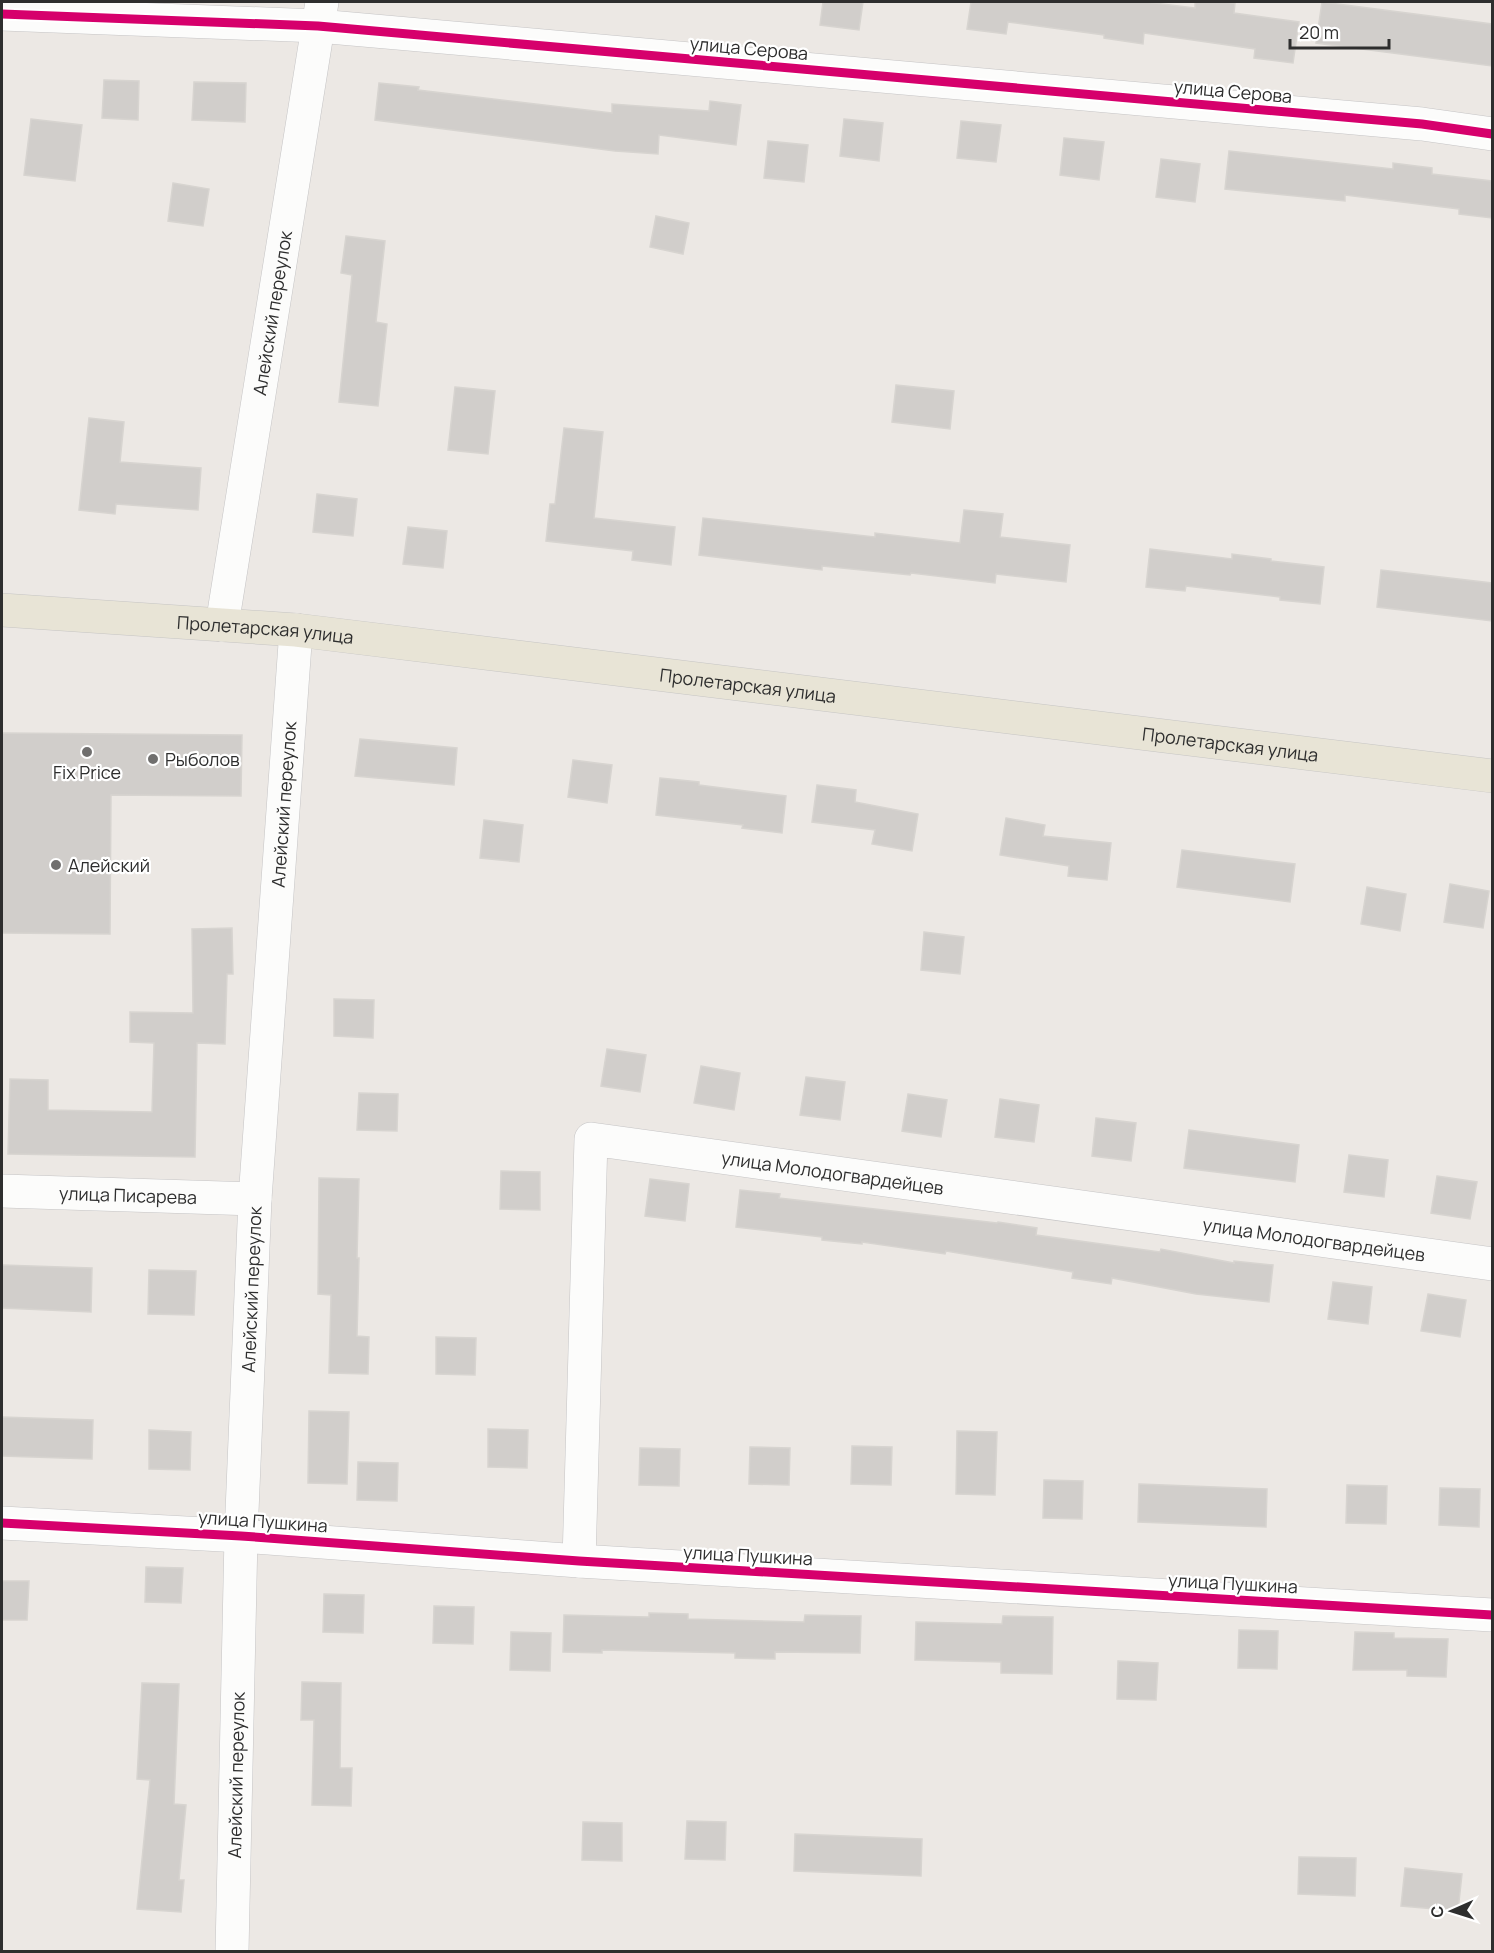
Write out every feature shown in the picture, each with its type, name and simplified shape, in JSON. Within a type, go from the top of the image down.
[{"type":"main road","name":"Пролетарская улица","points":[[2,610],[296,630],[1492,776]]},
{"type":"street","name":"улица Серова","points":[[2,14],[320,14],[1422,124],[1492,134]]},
{"type":"street","name":"Алейский переулок","points":[[222,625],[320,14]]},
{"type":"street","name":"Алейский переулок","points":[[232,1952],[241,1536],[255,1199],[296,630]]},
{"type":"street","name":"улица Молодогвардейцев","points":[[579,1561],[591,1139],[1492,1264]]},
{"type":"street","name":"улица Писарева","points":[[2,1191],[255,1199]]},
{"type":"street","name":"улица Пушкина","points":[[2,1523],[241,1536],[579,1561],[1492,1616]]},
{"type":"building","points":[[823,2],[863,2],[859,30],[820,25]]},
{"type":"building","points":[[971,2],[1146,2],[1195,8],[1195,2],[1221,2],[1235,3],[1234,13],[1299,22],[1293,63],[1254,58],[1255,49],[1144,33],[1143,44],[1104,38],[1104,35],[1008,22],[1006,34],[967,29]]},
{"type":"building","points":[[1322,2],[1492,24],[1492,66],[1316,43]]},
{"type":"building","points":[[104,80],[139,81],[138,120],[102,118]]},
{"type":"building","points":[[194,82],[246,83],[245,122],[192,120]]},
{"type":"building","points":[[379,83],[419,87],[418,90],[612,113],[612,104],[709,111],[710,101],[741,105],[736,145],[659,135],[658,154],[615,151],[375,120]]},
{"type":"building","points":[[31,119],[82,125],[75,181],[24,175]]},
{"type":"building","points":[[844,119],[883,123],[879,161],[840,156]]},
{"type":"building","points":[[961,121],[1001,125],[996,162],[957,158]]},
{"type":"building","points":[[1064,138],[1104,142],[1099,180],[1060,175]]},
{"type":"building","points":[[768,141],[808,145],[804,182],[764,178]]},
{"type":"building","points":[[1229,151],[1393,169],[1393,163],[1432,168],[1432,174],[1492,181],[1492,218],[1459,214],[1459,209],[1345,195],[1345,201],[1225,189]]},
{"type":"building","points":[[1161,159],[1200,164],[1195,202],[1156,197]]},
{"type":"building","points":[[173,183],[209,189],[203,226],[168,221]]},
{"type":"building","points":[[656,216],[689,223],[683,254],[650,247]]},
{"type":"building","points":[[346,236],[385,241],[376,322],[387,324],[378,406],[339,402],[352,275],[341,273]]},
{"type":"building","points":[[896,385],[954,391],[950,429],[892,422]]},
{"type":"building","points":[[455,387],[495,391],[488,454],[448,450]]},
{"type":"building","points":[[89,418],[124,422],[120,462],[201,468],[198,510],[116,504],[115,514],[79,510]]},
{"type":"building","points":[[564,428],[603,432],[594,518],[675,527],[671,565],[632,560],[633,551],[546,541],[550,504],[555,504]]},
{"type":"building","points":[[317,494],[357,499],[353,536],[313,532]]},
{"type":"building","points":[[964,510],[1003,514],[1000,537],[1070,545],[1066,582],[996,574],[995,583],[822,566],[822,570],[699,555],[703,518],[875,537],[875,533],[960,543]]},
{"type":"building","points":[[408,527],[447,531],[443,568],[403,564]]},
{"type":"building","points":[[1150,549],[1232,559],[1232,554],[1324,567],[1320,604],[1186,586],[1185,591],[1146,587]]},
{"type":"building","points":[[1381,570],[1492,583],[1492,621],[1377,607]]},
{"type":"building","name":"Алейский","points":[[2,733],[242,735],[241,796],[111,795],[110,934],[2,933]]},
{"type":"building","points":[[360,739],[457,748],[454,785],[355,776]]},
{"type":"building","points":[[573,760],[612,765],[607,803],[568,797]]},
{"type":"building","points":[[660,778],[786,796],[782,833],[742,828],[743,825],[656,815]]},
{"type":"building","points":[[817,785],[856,790],[855,802],[918,814],[912,851],[872,844],[875,830],[812,822]]},
{"type":"building","points":[[1006,818],[1045,825],[1043,836],[1111,843],[1107,880],[1068,876],[1069,866],[1000,855]]},
{"type":"building","points":[[484,820],[523,825],[519,862],[480,858]]},
{"type":"building","points":[[1182,850],[1295,864],[1290,902],[1177,887]]},
{"type":"building","points":[[1450,884],[1489,891],[1483,928],[1444,922]]},
{"type":"building","points":[[1367,887],[1406,894],[1400,931],[1361,924]]},
{"type":"building","points":[[232,928],[233,974],[227,974],[225,1044],[197,1043],[195,1157],[8,1154],[10,1079],[48,1080],[48,1110],[152,1112],[154,1043],[130,1042],[130,1012],[193,1013],[192,929]]},
{"type":"building","points":[[924,932],[964,937],[960,974],[921,970]]},
{"type":"building","points":[[334,999],[374,1000],[373,1038],[334,1036]]},
{"type":"building","points":[[607,1049],[646,1055],[640,1092],[601,1086]]},
{"type":"building","points":[[701,1066],[740,1073],[734,1110],[694,1103]]},
{"type":"building","points":[[806,1077],[845,1082],[840,1120],[800,1115]]},
{"type":"building","points":[[359,1093],[398,1094],[397,1131],[357,1130]]},
{"type":"building","points":[[908,1094],[947,1100],[941,1137],[902,1131]]},
{"type":"building","points":[[1000,1099],[1039,1105],[1034,1142],[995,1137]]},
{"type":"building","points":[[1096,1118],[1136,1123],[1131,1161],[1092,1156]]},
{"type":"building","points":[[1189,1130],[1299,1145],[1295,1182],[1184,1168]]},
{"type":"building","points":[[1349,1155],[1388,1160],[1384,1197],[1344,1192]]},
{"type":"building","points":[[501,1171],[540,1172],[540,1210],[500,1209]]},
{"type":"building","points":[[1437,1176],[1477,1182],[1470,1219],[1431,1213]]},
{"type":"building","points":[[319,1178],[359,1179],[357,1336],[369,1337],[368,1374],[329,1373],[331,1295],[318,1294]]},
{"type":"building","points":[[650,1179],[689,1184],[685,1221],[645,1216]]},
{"type":"building","points":[[740,1190],[780,1194],[779,1198],[998,1222],[1037,1228],[1036,1235],[1160,1252],[1161,1249],[1234,1263],[1234,1261],[1273,1265],[1269,1302],[1196,1294],[1112,1278],[1111,1284],[1072,1278],[1073,1272],[946,1251],[945,1254],[862,1242],[862,1244],[822,1240],[822,1237],[736,1227]]},
{"type":"building","points":[[2,1265],[92,1268],[91,1312],[2,1308]]},
{"type":"building","points":[[149,1270],[196,1271],[194,1315],[148,1314]]},
{"type":"building","points":[[1333,1282],[1372,1287],[1368,1324],[1328,1319]]},
{"type":"building","points":[[1428,1294],[1466,1300],[1460,1337],[1421,1331]]},
{"type":"building","points":[[436,1337],[476,1338],[475,1375],[436,1374]]},
{"type":"building","points":[[309,1411],[349,1412],[347,1484],[308,1483]]},
{"type":"building","points":[[2,1417],[93,1420],[92,1459],[2,1456]]},
{"type":"building","points":[[488,1429],[528,1430],[527,1468],[488,1467]]},
{"type":"building","points":[[149,1430],[191,1432],[190,1470],[149,1469]]},
{"type":"building","points":[[957,1431],[997,1432],[995,1495],[956,1494]]},
{"type":"building","points":[[852,1446],[892,1447],[891,1485],[851,1484]]},
{"type":"building","points":[[750,1447],[790,1448],[789,1485],[749,1484]]},
{"type":"building","points":[[640,1448],[680,1449],[679,1486],[639,1485]]},
{"type":"building","points":[[358,1462],[398,1463],[397,1501],[357,1500]]},
{"type":"building","points":[[1044,1480],[1083,1481],[1082,1519],[1043,1518]]},
{"type":"building","points":[[1139,1484],[1267,1489],[1266,1527],[1138,1522]]},
{"type":"building","points":[[1347,1485],[1387,1486],[1386,1524],[1346,1523]]},
{"type":"building","points":[[1440,1488],[1480,1489],[1479,1527],[1439,1525]]},
{"type":"building","points":[[146,1567],[183,1568],[181,1603],[145,1602]]},
{"type":"building","points":[[2,1581],[29,1581],[27,1620],[2,1620]]},
{"type":"building","points":[[324,1594],[364,1595],[363,1633],[323,1632]]},
{"type":"building","points":[[434,1606],[474,1607],[473,1644],[433,1643]]},
{"type":"building","points":[[649,1613],[688,1614],[688,1619],[804,1622],[805,1615],[861,1616],[860,1653],[775,1652],[775,1659],[735,1658],[735,1653],[602,1650],[602,1653],[563,1652],[564,1615],[649,1617]]},
{"type":"building","points":[[1003,1616],[1053,1617],[1052,1674],[1001,1673],[1001,1662],[915,1660],[916,1622],[1002,1624]]},
{"type":"building","points":[[1239,1630],[1278,1631],[1277,1669],[1238,1668]]},
{"type":"building","points":[[511,1632],[551,1633],[550,1671],[510,1670]]},
{"type":"building","points":[[1355,1632],[1394,1633],[1394,1638],[1448,1639],[1446,1677],[1407,1676],[1407,1670],[1353,1670]]},
{"type":"building","points":[[1118,1661],[1158,1663],[1156,1700],[1117,1699]]},
{"type":"building","points":[[302,1682],[341,1683],[340,1768],[352,1768],[351,1806],[312,1805],[314,1720],[301,1720]]},
{"type":"building","points":[[142,1683],[179,1684],[174,1804],[186,1805],[179,1880],[184,1880],[181,1912],[137,1909],[150,1780],[137,1779]]},
{"type":"building","points":[[687,1821],[726,1822],[725,1860],[685,1859]]},
{"type":"building","points":[[583,1822],[622,1823],[622,1861],[582,1860]]},
{"type":"building","points":[[795,1834],[922,1839],[921,1876],[794,1871]]},
{"type":"building","points":[[1299,1857],[1356,1858],[1355,1896],[1298,1894]]},
{"type":"building","points":[[1405,1868],[1462,1874],[1458,1911],[1401,1906]]},
{"type":"cycle path","points":[[2,14],[318,26],[1422,124],[1492,134]]},
{"type":"cycle path","points":[[2,1523],[241,1536],[579,1561],[1492,1615]]},
{"type":"place","name":"Fix Price","points":[[87,752]]},
{"type":"place","name":"Рыболов","points":[[153,759]]},
{"type":"place","name":"Алейский","points":[[56,865]]}]
